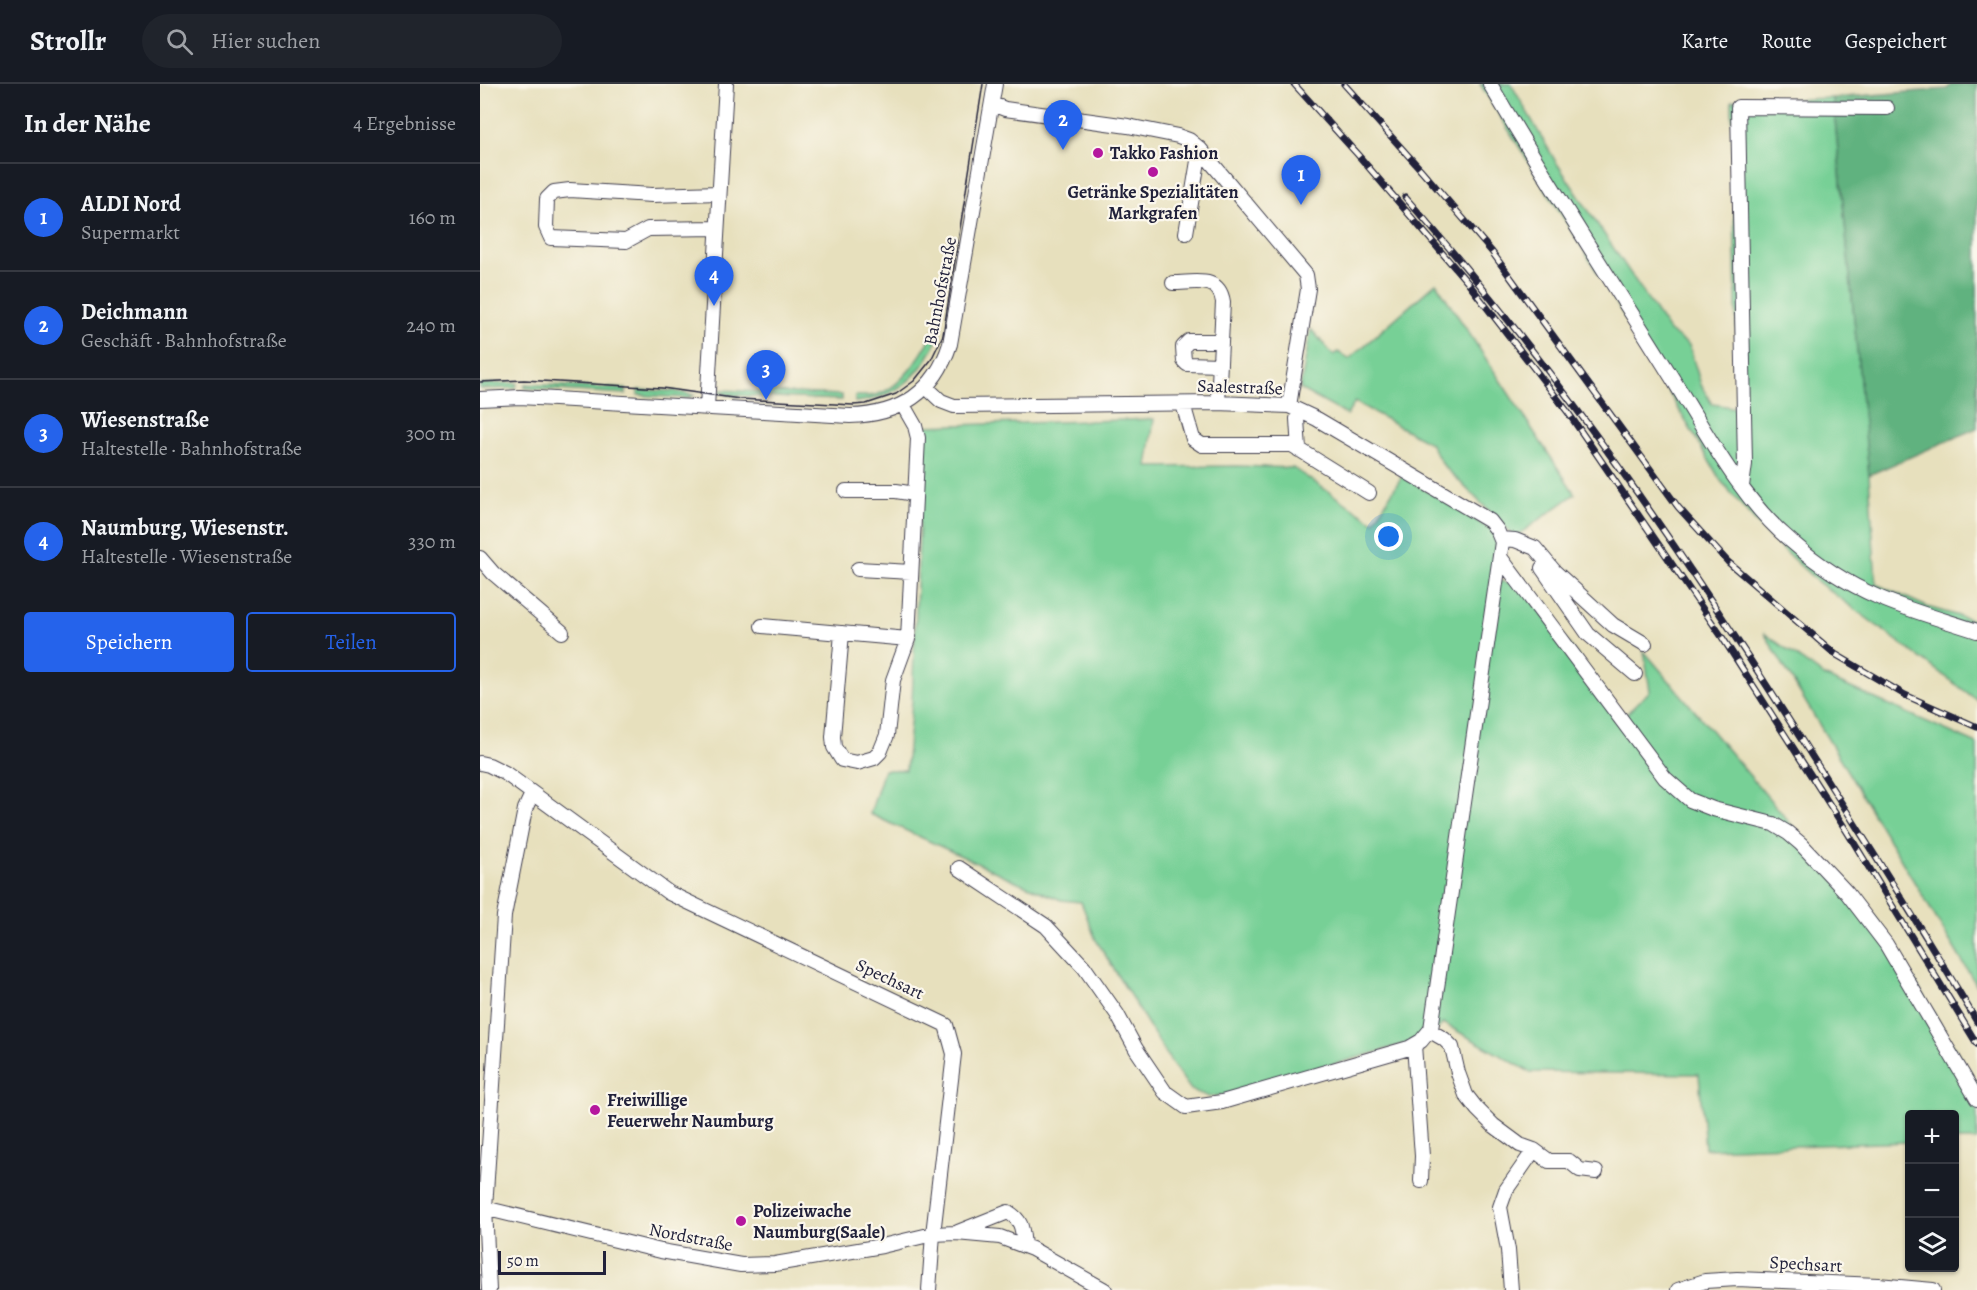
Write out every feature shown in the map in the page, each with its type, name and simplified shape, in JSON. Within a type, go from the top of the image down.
[{"type":"street","points":[[707,407],[726,84]]},
{"type":"street","name":"Bahnhofstraße","points":[[480,399],[520,397],[850,416],[879,414],[903,405],[926,387],[941,368],[952,337],[995,84]]},
{"type":"street","points":[[1490,84],[1532,156],[1742,486],[1764,515],[1790,541],[1877,597],[1977,631]]},
{"type":"street","points":[[992,104],[1005,109],[1128,126],[1178,136],[1189,140],[1200,149],[1306,275],[1308,289],[1294,408],[1299,450]]},
{"type":"street","points":[[1742,486],[1745,464],[1738,107],[1887,108]]},
{"type":"street","points":[[1186,233],[1200,149]]},
{"type":"street","points":[[717,228],[648,229],[626,241],[550,238],[546,227],[547,199],[554,192],[570,190],[652,195],[719,193]]},
{"type":"street","points":[[1173,283],[1210,283],[1219,288],[1223,302],[1218,402]]},
{"type":"street","points":[[1220,365],[1187,364],[1184,361],[1183,347],[1188,341],[1221,341]]},
{"type":"street","name":"Saalestraße","points":[[926,387],[941,401],[954,406],[1218,402],[1294,408],[1317,419],[1490,521],[1501,540]]},
{"type":"street","points":[[1183,404],[1193,439],[1202,445],[1292,445],[1370,494]]},
{"type":"street","points":[[842,633],[834,747],[842,760],[857,763],[874,758],[884,744],[893,680],[908,639],[918,438],[915,426],[903,405]]},
{"type":"street","points":[[846,491],[896,491],[915,494]]},
{"type":"street","points":[[959,868],[1046,926],[1084,967],[1117,1014],[1136,1050],[1165,1092],[1186,1107],[1222,1102],[1414,1045],[1430,1031],[1501,540],[1525,542],[1535,548],[1545,568],[1588,634],[1635,674]]},
{"type":"street","points":[[1500,557],[1665,778],[1678,791],[1701,805],[1764,821],[1788,833],[1847,893],[1886,944],[1977,1099]]},
{"type":"street","points":[[480,558],[493,573],[562,632]]},
{"type":"street","points":[[1545,568],[1617,628],[1645,644]]},
{"type":"street","points":[[858,569],[911,572]]},
{"type":"street","points":[[762,626],[908,639]]},
{"type":"street","points":[[1605,649],[1617,628]]},
{"type":"street","name":"Spechsart","points":[[480,763],[505,773],[669,893],[946,1025],[954,1054],[928,1290]]},
{"type":"street","points":[[489,1290],[482,1207],[504,916],[525,809],[532,794]]},
{"type":"street","points":[[1430,1031],[1452,1047],[1466,1095],[1493,1125],[1520,1146],[1534,1149],[1549,1161],[1569,1161],[1580,1170],[1596,1172]]},
{"type":"street","points":[[1414,1045],[1422,1156],[1421,1181]]},
{"type":"street","points":[[1511,1290],[1508,1250],[1500,1207],[1506,1190],[1534,1149]]},
{"type":"street","name":"Nordstraße","points":[[482,1207],[661,1251],[741,1264],[776,1264],[882,1246],[933,1234]]},
{"type":"street","points":[[956,1233],[1008,1212],[1017,1218],[1021,1226],[1024,1246]]},
{"type":"street","points":[[933,1234],[956,1233],[999,1237],[1024,1246],[1065,1266],[1105,1290]]},
{"type":"street","name":"Spechsart","points":[[1678,1290],[1705,1281],[1737,1279],[1933,1290]]},
{"type":"green space","points":[[1480,84],[1511,84],[1556,162],[1669,331],[1689,345],[1701,385],[1712,404],[1738,408],[1732,101],[1833,98],[1869,475],[1876,584],[1927,607],[1977,621],[1977,700],[1818,582],[1765,533],[1721,481],[1611,294]]},
{"type":"green space","points":[[1952,84],[1977,84],[1977,428],[1869,475],[1833,98],[1947,89]]},
{"type":"green space","points":[[1436,283],[1575,494],[1515,537],[1443,465],[1430,443],[1355,402],[1347,415],[1300,389],[1311,329],[1333,355],[1338,352],[1349,359]]},
{"type":"green space","points":[[937,323],[942,326],[936,341],[929,355],[910,379],[899,388],[886,394],[855,402],[855,396],[875,395],[887,390],[906,375],[928,343]]},
{"type":"green space","points":[[517,383],[516,388],[480,389],[480,384]]},
{"type":"green space","points":[[525,384],[626,389],[626,394],[525,388]]},
{"type":"green space","points":[[638,390],[673,391],[694,395],[688,398],[638,395]]},
{"type":"green space","points":[[719,390],[842,395],[842,400],[730,395],[721,393]]},
{"type":"green space","points":[[1154,419],[1147,467],[1293,468],[1374,522],[1402,476],[1499,534],[1498,581],[1524,584],[1623,717],[1650,691],[1644,651],[1801,836],[1860,899],[1880,924],[1977,1085],[1977,1140],[1959,1140],[1959,1110],[1905,1110],[1905,1142],[1705,1149],[1699,1074],[1530,1072],[1443,1023],[1432,1036],[1235,1093],[1209,1097],[1191,1090],[1173,1065],[1096,940],[1081,902],[1061,900],[870,814],[884,770],[906,770],[912,701],[924,426]]},
{"type":"green space","points":[[1764,633],[1824,676],[1977,744],[1977,986]]},
{"type":"tram line","points":[[480,382],[524,380],[662,388],[740,399],[853,405],[866,404],[896,394],[914,381],[931,360],[943,335],[983,84]]},
{"type":"railway","points":[[1294,84],[1468,283],[1567,411],[1722,637],[1846,830],[1977,1044]]},
{"type":"railway","points":[[1344,84],[1492,252],[1678,507],[1728,562],[1835,654],[1905,695],[1977,727]]},
{"type":"railway","points":[[1405,197],[1518,333],[1572,403],[1675,547],[1820,769],[1977,1022]]},
{"type":"place","name":"Deichmann","points":[[1063,150]]},
{"type":"place","name":"Takko Fashion","points":[[1098,153]]},
{"type":"place","name":"Getränke Spezialitäten Markgrafen","points":[[1153,172]]},
{"type":"place","name":"ALDI Nord","points":[[1301,205]]},
{"type":"place","name":"Naumburg, Wiesenstr.","points":[[714,306]]},
{"type":"place","name":"Wiesenstraße","points":[[766,400]]},
{"type":"place","name":"Freiwillige Feuerwehr Naumburg","points":[[595,1110]]},
{"type":"place","name":"Polizeiwache Naumburg(Saale)","points":[[741,1221]]}]
